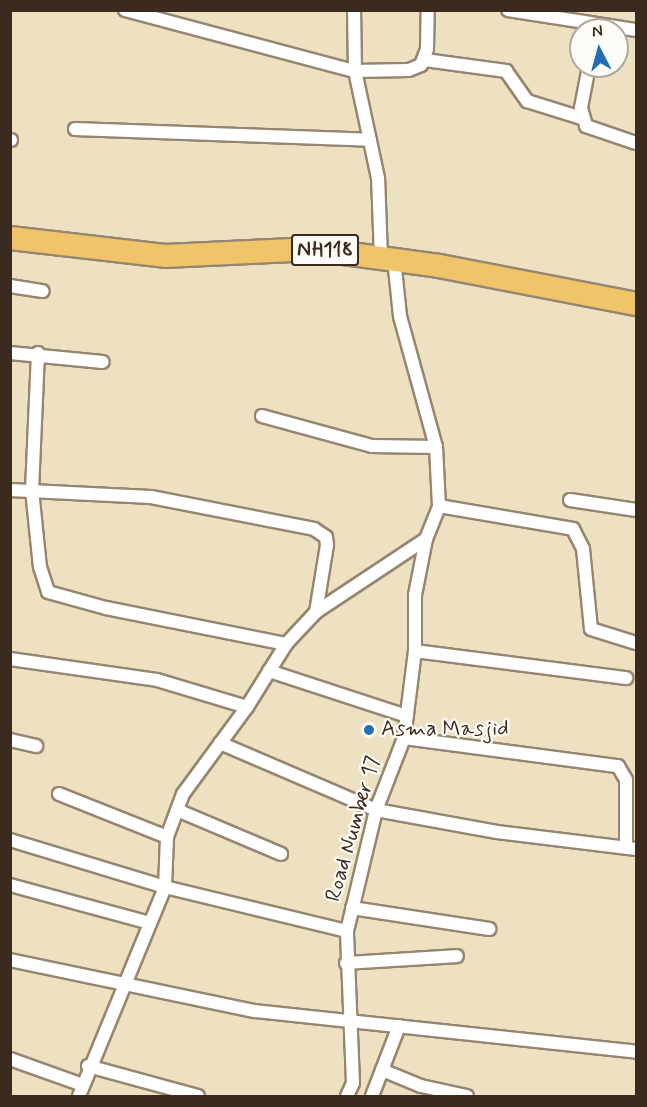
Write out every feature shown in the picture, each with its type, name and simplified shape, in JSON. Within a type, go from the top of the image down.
[{"type":"highway","name":"NH118","points":[[10,238],[165,256],[287,248],[390,261],[636,304]]},
{"type":"highway","name":"NH118","points":[[10,247],[184,266],[273,257],[390,261],[636,312]]},
{"type":"street","points":[[125,10],[355,71],[409,70],[425,60],[506,71],[527,101],[582,118],[593,130],[636,143]]},
{"type":"street","name":"Road Number 17","points":[[347,1096],[353,1083],[346,963],[347,931],[376,810],[404,738],[415,651],[415,595],[426,539],[439,506],[436,447],[400,316],[378,178],[355,71],[354,10]]},
{"type":"street","points":[[425,60],[428,10]]},
{"type":"street","points":[[508,10],[573,18]]},
{"type":"street","points":[[582,118],[587,78]]},
{"type":"street","points":[[75,129],[370,140]]},
{"type":"street","points":[[10,286],[43,291]]},
{"type":"street","points":[[10,353],[38,353],[103,362]]},
{"type":"street","points":[[38,353],[32,490],[40,567],[48,592],[106,608],[286,644]]},
{"type":"street","points":[[262,416],[372,446],[436,447]]},
{"type":"street","points":[[10,490],[151,497],[314,529],[326,537],[327,545],[316,612]]},
{"type":"street","points":[[570,500],[636,510]]},
{"type":"street","points":[[439,506],[573,530],[583,549],[591,629],[636,643]]},
{"type":"street","points":[[10,1059],[81,1091],[88,1066],[165,887],[167,837],[183,795],[247,706],[286,644],[316,612],[426,539]]},
{"type":"street","points":[[415,651],[626,678]]},
{"type":"street","points":[[10,659],[157,680],[247,706]]},
{"type":"street","points":[[269,671],[407,716]]},
{"type":"street","points":[[220,743],[310,785],[376,810],[631,849],[626,780],[618,766],[404,738]]},
{"type":"street","points":[[10,740],[36,746]]},
{"type":"street","points":[[59,794],[167,837]]},
{"type":"street","points":[[177,810],[282,854]]},
{"type":"street","points":[[10,840],[165,887],[347,931]]},
{"type":"street","points":[[10,885],[150,923]]},
{"type":"street","points":[[352,908],[489,929]]},
{"type":"street","points":[[346,963],[457,956]]},
{"type":"street","points":[[10,960],[126,982],[255,1011],[636,1052]]},
{"type":"street","points":[[372,1096],[399,1026]]},
{"type":"street","points":[[88,1066],[198,1096]]},
{"type":"street","points":[[382,1070],[421,1086],[466,1096]]},
{"type":"place","name":"Asma Masjid","points":[[369,730]]}]
